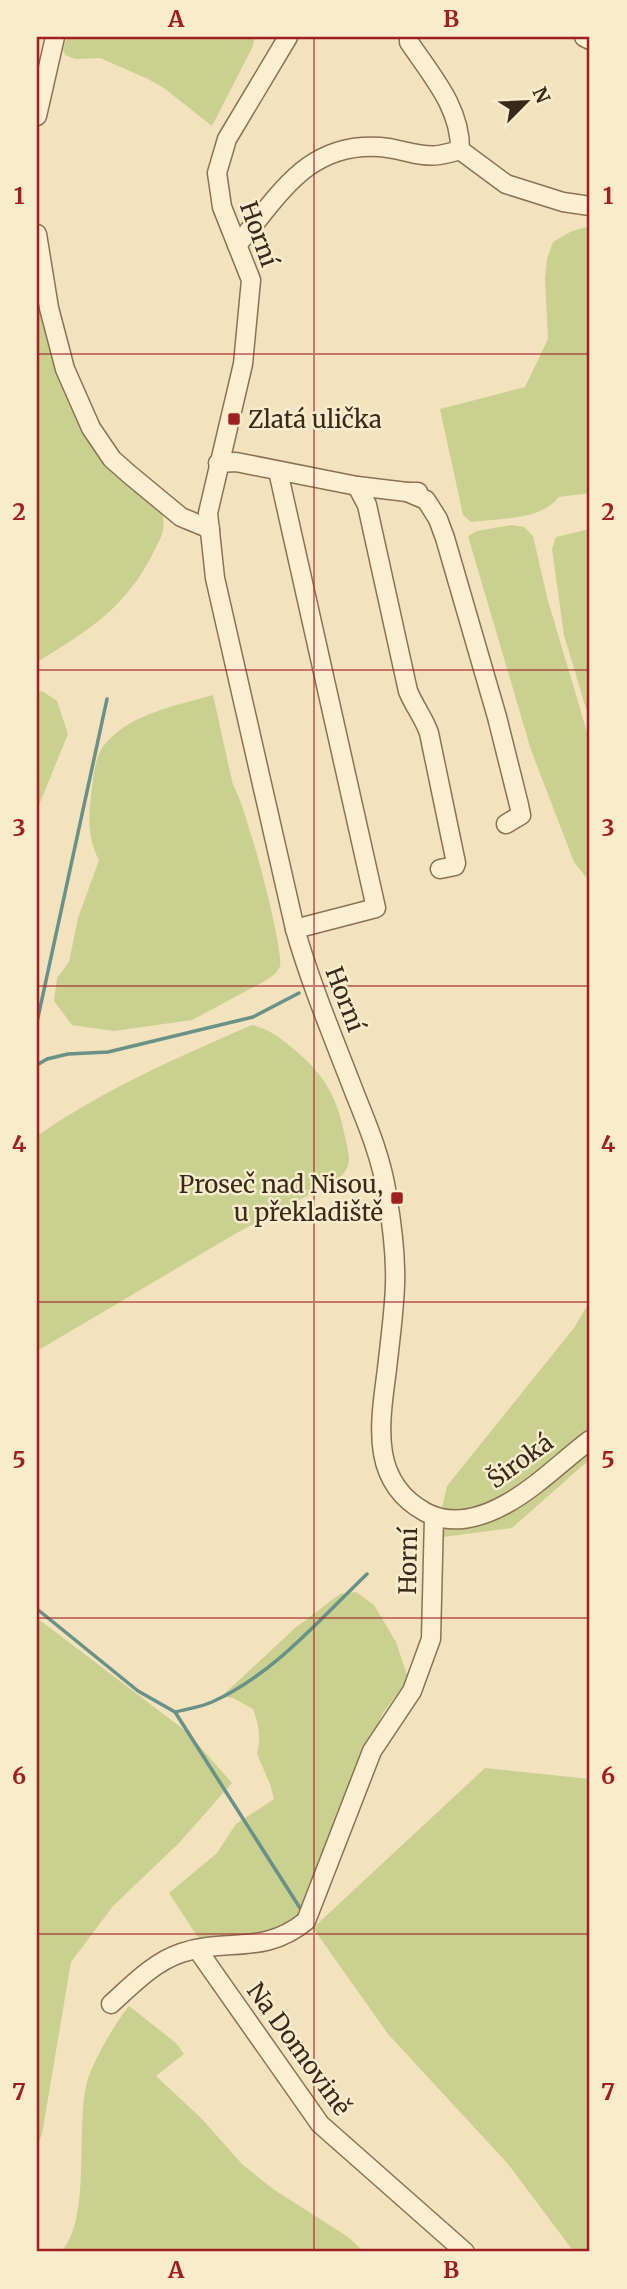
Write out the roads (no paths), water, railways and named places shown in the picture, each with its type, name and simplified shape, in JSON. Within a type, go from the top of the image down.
[{"type":"street","points":[[37,116],[55,37]]},
{"type":"street","name":"Horní","points":[[111,2004],[136,1980],[179,1953],[197,1948],[261,1943],[292,1932],[306,1921],[372,1751],[412,1691],[431,1639],[434,1517],[416,1507],[401,1493],[384,1461],[381,1439],[395,1282],[387,1191],[370,1132],[307,969],[295,929],[215,578],[208,513],[243,364],[251,280],[222,206],[217,173],[228,139],[288,37]]},
{"type":"street","points":[[409,37],[409,42],[450,103],[460,133],[460,150]]},
{"type":"street","points":[[584,37],[590,40]]},
{"type":"street","points":[[237,245],[300,172],[320,157],[352,146],[382,147],[437,156],[460,150]]},
{"type":"street","points":[[460,150],[506,184],[563,202],[590,206]]},
{"type":"street","points":[[37,234],[49,308],[65,369],[92,428],[112,459],[129,474],[181,517],[210,529]]},
{"type":"street","points":[[218,463],[236,462],[357,486],[436,494]]},
{"type":"street","points":[[278,471],[376,908],[295,929]]},
{"type":"street","points":[[357,486],[367,505],[408,691],[413,705],[426,724],[432,746],[456,863],[455,866],[440,869]]},
{"type":"street","points":[[407,492],[426,500],[438,519],[445,538],[497,717],[517,820]]},
{"type":"street","name":"Široká","points":[[434,1517],[464,1519],[505,1505],[590,1440]]},
{"type":"street","name":"Na Domovině","points":[[197,1948],[320,2124],[465,2252]]},
{"type":"waterway","points":[[37,1022],[107,699]]},
{"type":"waterway","points":[[37,1065],[47,1059],[68,1054],[108,1052],[253,1017],[299,993]]},
{"type":"waterway","points":[[37,1609],[138,1691],[175,1712],[212,1702],[256,1677],[295,1645],[367,1574]]},
{"type":"waterway","points":[[175,1712],[300,1908]]},
{"type":"place","name":"Zlatá ulička","points":[[234,419]]},
{"type":"place","name":"Proseč nad Nisou, u překladiště","points":[[397,1198]]}]
